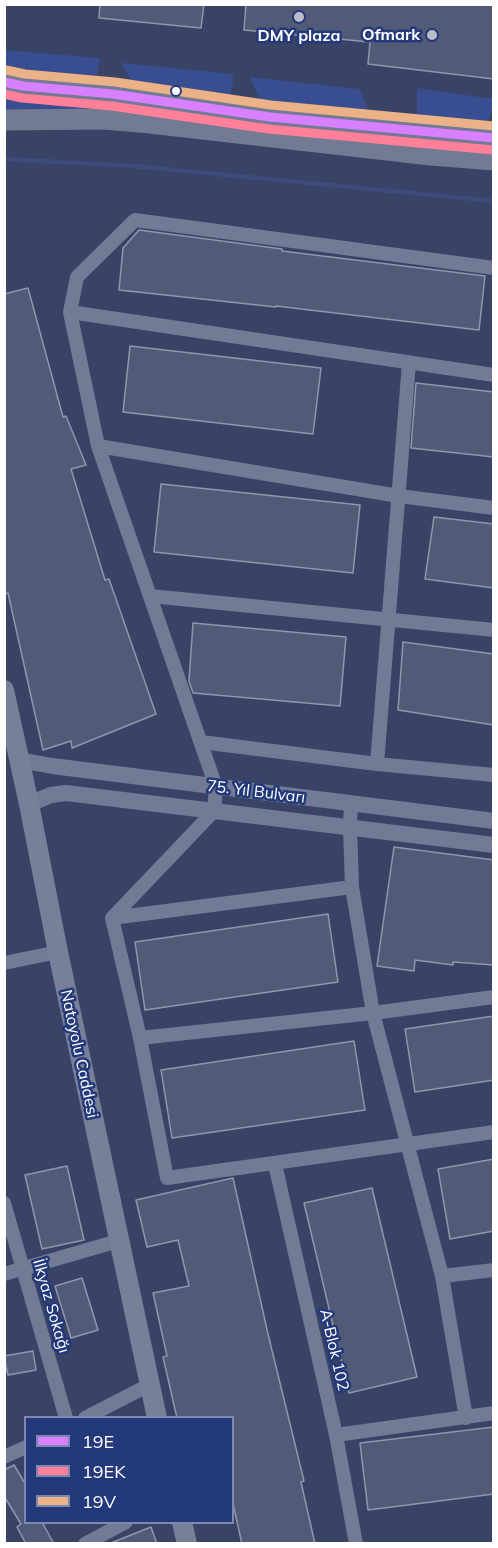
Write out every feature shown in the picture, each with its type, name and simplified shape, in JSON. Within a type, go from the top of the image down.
[{"type":"main road","points":[[4,82],[23,86],[113,94],[270,117],[494,138]]},
{"type":"main road","points":[[4,120],[105,119],[494,160]]},
{"type":"main road","name":"Natoyolu Caddesi","points":[[4,690],[157,1416]]},
{"type":"main road","points":[[182,1524],[187,1544]]},
{"type":"street","points":[[112,918],[214,811],[216,787],[98,446],[70,312],[77,277],[135,220],[494,268]]},
{"type":"street","points":[[70,312],[494,375]]},
{"type":"street","points":[[377,764],[409,363]]},
{"type":"street","points":[[98,446],[399,496],[494,508]]},
{"type":"street","points":[[150,596],[494,630]]},
{"type":"street","points":[[201,742],[377,764],[494,775]]},
{"type":"street","name":"75. Yıl Bulvarı","points":[[19,760],[494,821]]},
{"type":"street","name":"75. Yıl Bulvarı","points":[[29,804],[51,795],[66,793],[494,845]]},
{"type":"street","points":[[351,804],[352,887],[373,1013],[442,1276],[466,1418]]},
{"type":"street","points":[[112,918],[352,887]]},
{"type":"street","points":[[112,918],[140,1038],[166,1178],[494,1132]]},
{"type":"street","points":[[4,963],[58,952]]},
{"type":"street","points":[[140,1038],[373,1013],[494,997]]},
{"type":"street","name":"A-Blok 102","points":[[275,1164],[336,1434],[356,1544]]},
{"type":"street","name":"İlkyaz Sokağı","points":[[4,1203],[65,1416]]},
{"type":"street","points":[[4,1274],[118,1241]]},
{"type":"street","points":[[442,1276],[494,1270]]},
{"type":"street","points":[[89,1416],[149,1385]]},
{"type":"street","points":[[336,1434],[494,1413]]},
{"type":"street","points":[[4,1457],[24,1448]]},
{"type":"street","points":[[85,1544],[122,1524]]},
{"type":"shaded area","points":[[4,50],[100,58],[95,85],[28,78],[5,71]]},
{"type":"shaded area","points":[[121,63],[234,74],[230,101],[137,89]]},
{"type":"shaded area","points":[[250,77],[359,89],[372,118],[262,106]]},
{"type":"shaded area","points":[[417,88],[493,99],[493,109],[485,127],[417,119]]},
{"type":"shaded area","points":[[5,94],[84,105],[84,112],[5,112]]},
{"type":"building","points":[[100,4],[204,4],[201,28],[99,18]]},
{"type":"building","name":"Ofmark","points":[[246,4],[494,4],[494,79],[368,64],[370,42],[244,30]]},
{"type":"building","points":[[139,230],[282,249],[282,251],[485,276],[479,330],[119,290],[123,248]]},
{"type":"building","points":[[28,288],[63,417],[66,416],[86,465],[71,469],[105,580],[109,579],[156,714],[72,748],[71,741],[43,750],[8,593],[4,594],[4,294]]},
{"type":"building","points":[[130,346],[321,368],[313,434],[123,412]]},
{"type":"building","points":[[416,383],[494,392],[494,457],[411,448]]},
{"type":"building","points":[[161,484],[360,505],[353,573],[154,552]]},
{"type":"building","points":[[434,517],[494,524],[494,588],[425,579]]},
{"type":"building","points":[[193,623],[346,637],[340,706],[193,693],[189,681]]},
{"type":"building","points":[[403,642],[494,654],[494,725],[398,710]]},
{"type":"building","points":[[394,847],[494,860],[494,965],[453,962],[453,965],[415,960],[414,971],[377,966]]},
{"type":"building","points":[[328,914],[338,982],[145,1010],[135,942]]},
{"type":"building","points":[[494,1016],[494,1080],[415,1092],[405,1029]]},
{"type":"building","points":[[354,1041],[365,1110],[172,1138],[161,1070]]},
{"type":"building","points":[[494,1159],[494,1231],[450,1239],[438,1169]]},
{"type":"building","points":[[67,1166],[84,1240],[42,1249],[25,1175]]},
{"type":"building","points":[[233,1178],[304,1481],[301,1482],[315,1544],[242,1544],[234,1508],[234,1416],[177,1416],[163,1357],[167,1356],[153,1293],[189,1286],[178,1240],[147,1247],[136,1200]]},
{"type":"building","points":[[372,1188],[417,1377],[349,1393],[304,1203]]},
{"type":"building","points":[[82,1278],[98,1330],[71,1338],[55,1286]]},
{"type":"building","points":[[33,1351],[36,1370],[8,1375],[4,1356]]},
{"type":"building","points":[[494,1427],[494,1494],[368,1510],[360,1443]]},
{"type":"building","points":[[14,1465],[24,1482],[24,1524],[43,1524],[54,1544],[26,1544],[17,1527],[21,1524],[4,1496],[4,1470]]},
{"type":"building","points":[[151,1527],[157,1544],[111,1544],[111,1543]]},
{"type":"waterway","points":[[4,159],[134,166],[494,201]]},
{"type":"transit line","name":"19V","points":[[6,70],[25,74],[115,82],[271,105],[494,126]]},
{"type":"transit line","name":"19E","points":[[4,82],[23,86],[113,94],[270,117],[494,138]]},
{"type":"transit line","name":"19EK","points":[[4,94],[22,98],[112,106],[269,129],[493,150]]},
{"type":"place","name":"DMY plaza","points":[[299,17]]},
{"type":"place","name":"Ofmark","points":[[432,35]]}]
